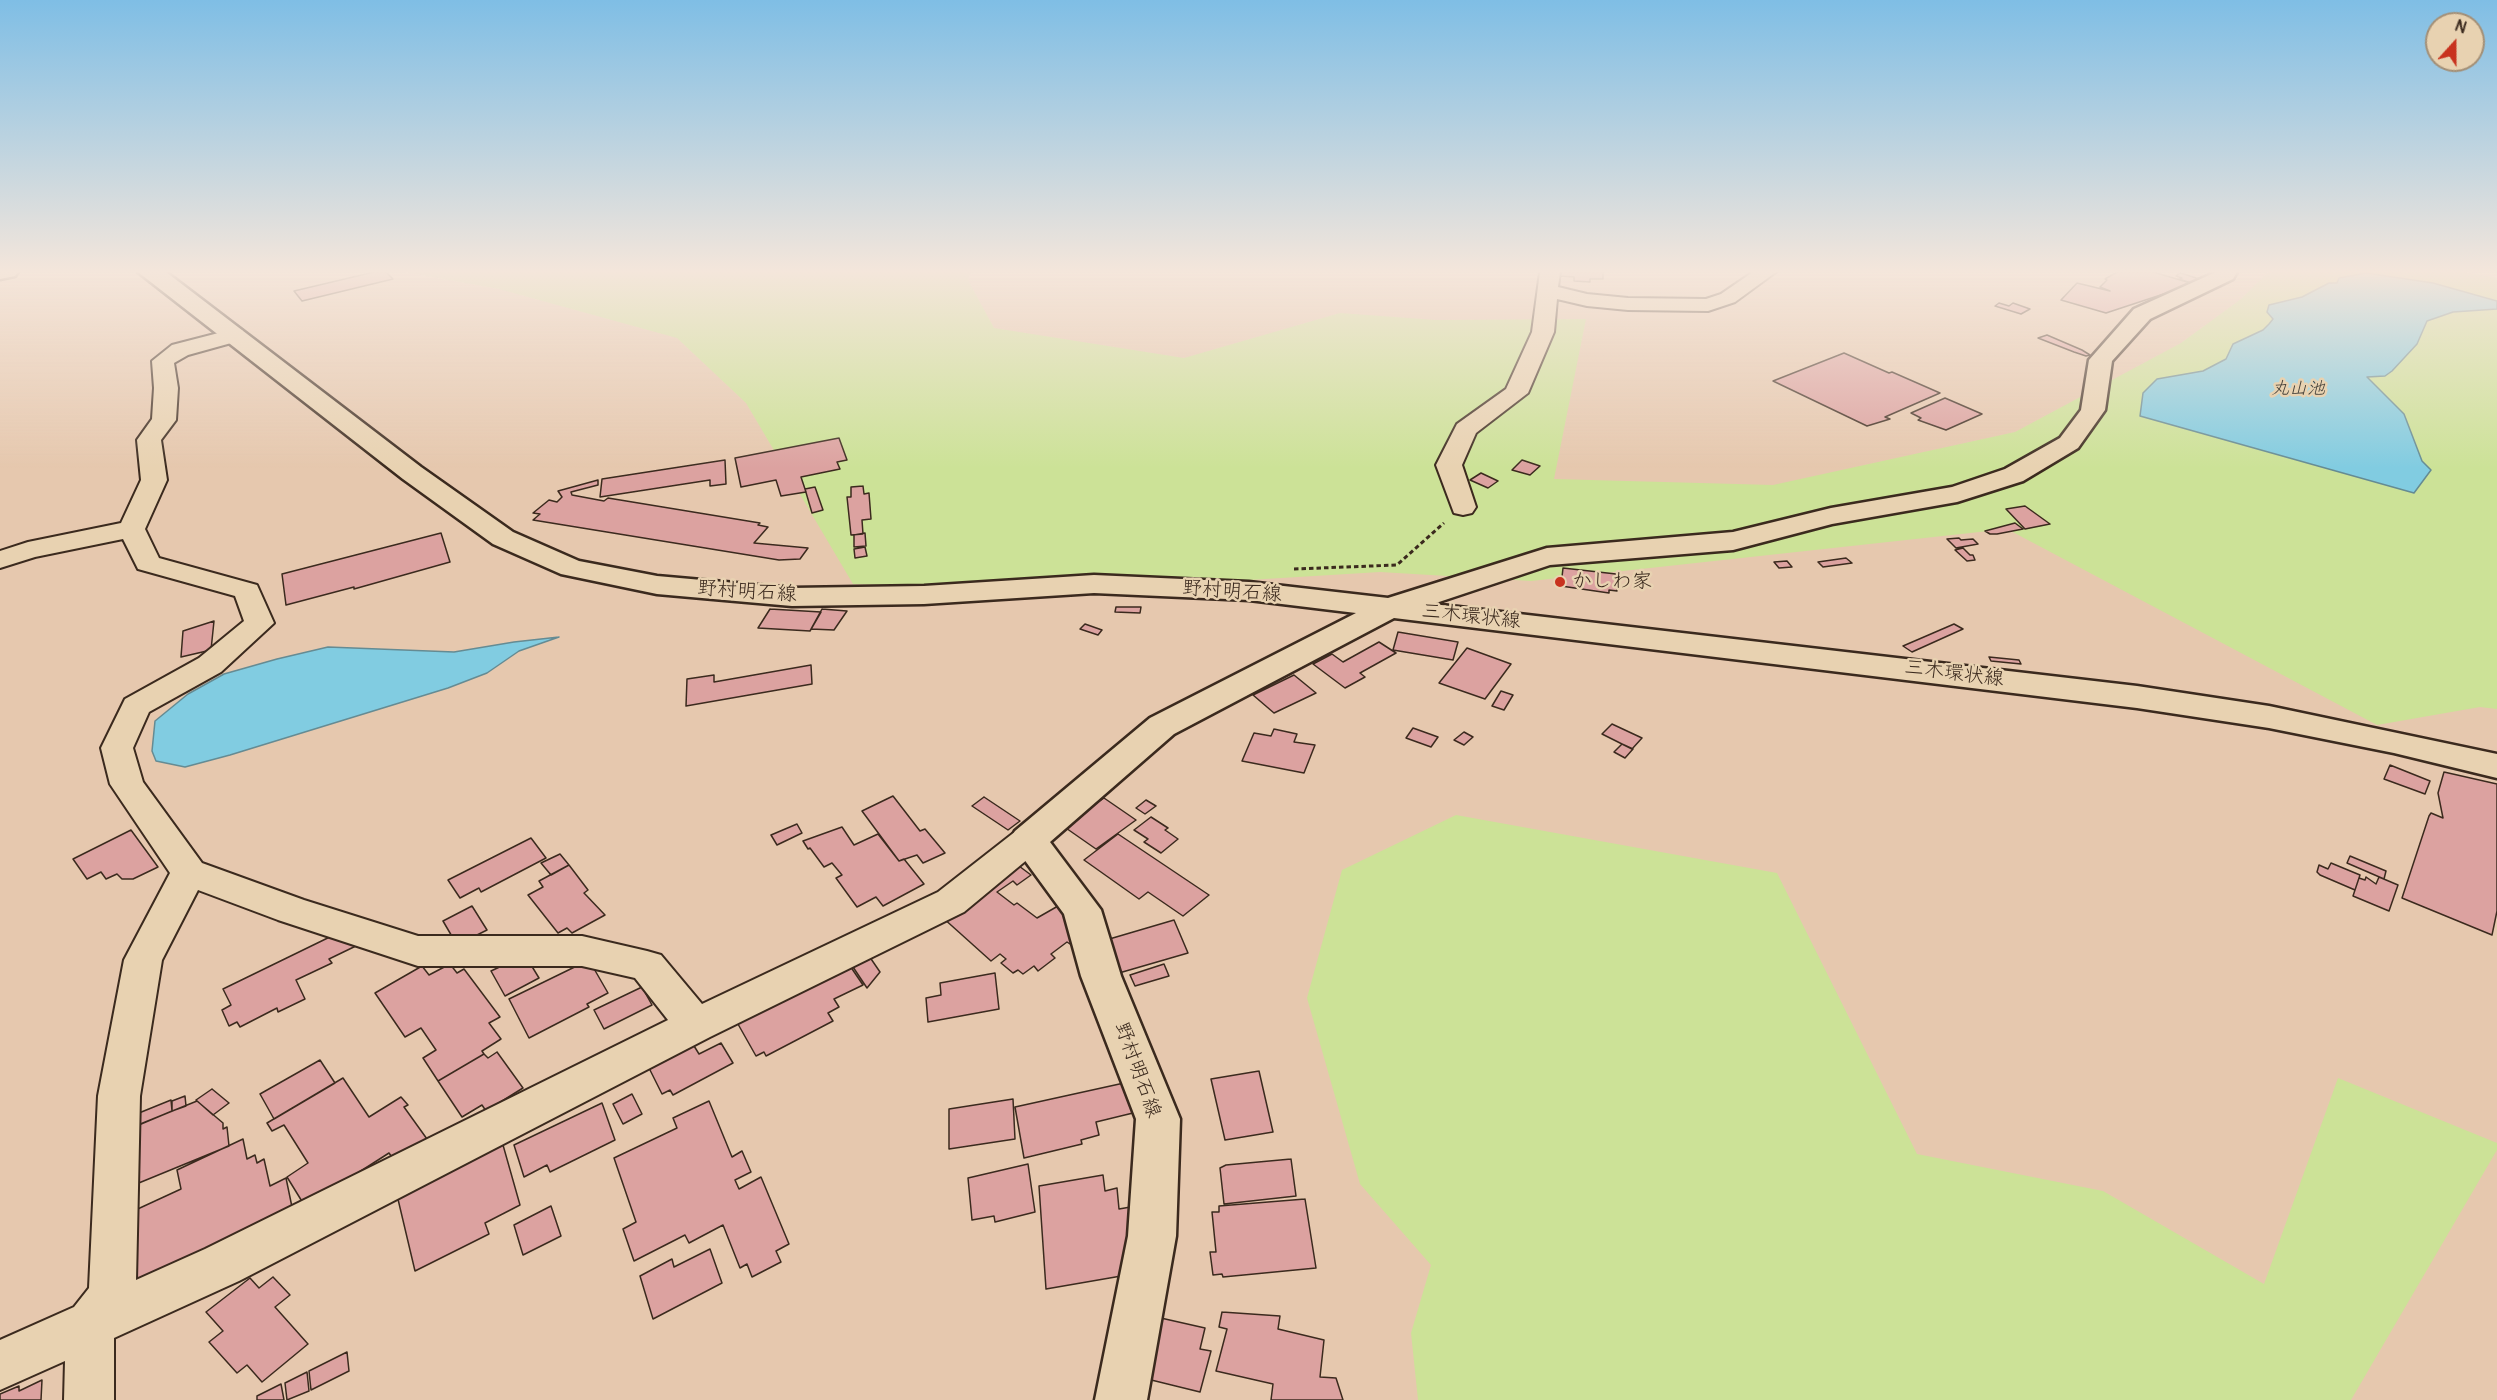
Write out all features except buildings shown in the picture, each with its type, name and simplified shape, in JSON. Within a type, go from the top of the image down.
[{"type":"main road","name":"野村明石線","points":[[237,337],[412,473],[503,538],[571,568],[657,585],[792,597],[924,595],[1094,584],[1249,591],[1389,608]]},
{"type":"main road","name":"三木環状線","points":[[1389,608],[1547,557],[1733,541],[1831,516],[1957,494],[2014,475],[2069,443],[2092,410],[2101,360],[2121,337]]},
{"type":"main road","name":"三木環状線","points":[[1389,608],[2137,697],[2292,722],[2394,742],[2497,766]]},
{"type":"main road","points":[[1028,840],[1162,726],[1389,608]]},
{"type":"main road","name":"野村明石線","points":[[1028,840],[1083,910],[1101,976],[1158,1119],[1152,1236],[1121,1400]]},
{"type":"street","points":[[226,337],[180,350],[163,361],[166,388],[164,420],[149,440],[154,480],[132,529],[148,563],[247,591],[259,623],[210,665],[136,706],[117,748],[127,784],[166,842],[189,872],[291,910],[418,951],[582,951],[647,966],[696,1025]]},
{"type":"street","points":[[1463,507],[1449,465],[1466,429],[1516,393],[1540,337]]},
{"type":"street","points":[[0,561],[28,550],[132,529]]},
{"type":"street","points":[[0,1365],[222,1265],[696,1025],[951,902],[1028,840]]},
{"type":"street","points":[[89,1400],[90,1326],[112,1296],[119,1096],[143,960],[189,872]]},
{"type":"path","points":[[1290,569],[1397,565],[1463,507]]},
{"type":"green space","points":[[675,337],[1053,337],[1184,358],[1256,337],[1582,337],[1554,479],[1773,485],[2015,432],[2189,337],[2497,337],[2497,709],[2480,707],[2377,725],[2007,529],[1531,581],[1380,572],[1068,591],[853,584],[746,403]]},
{"type":"green space","points":[[1456,815],[1777,873],[1917,1154],[2103,1191],[2264,1284],[2338,1078],[2497,1143],[2497,1150],[2351,1400],[1418,1400],[1411,1333],[1431,1265],[1360,1184],[1307,998],[1342,870]]},
{"type":"water","name":"丸山池","points":[[2247,337],[2420,337],[2417,344],[2392,371],[2385,376],[2367,377],[2404,414],[2422,461],[2431,470],[2414,493],[2140,416],[2143,393],[2157,379],[2203,371],[2226,359],[2233,344]]},
{"type":"water","points":[[559,637],[519,651],[487,673],[448,688],[230,755],[185,767],[156,761],[152,751],[155,721],[188,694],[224,674],[277,659],[328,647],[454,652]]},
{"type":"place","name":"かしわ家","points":[[1560,582]]}]
